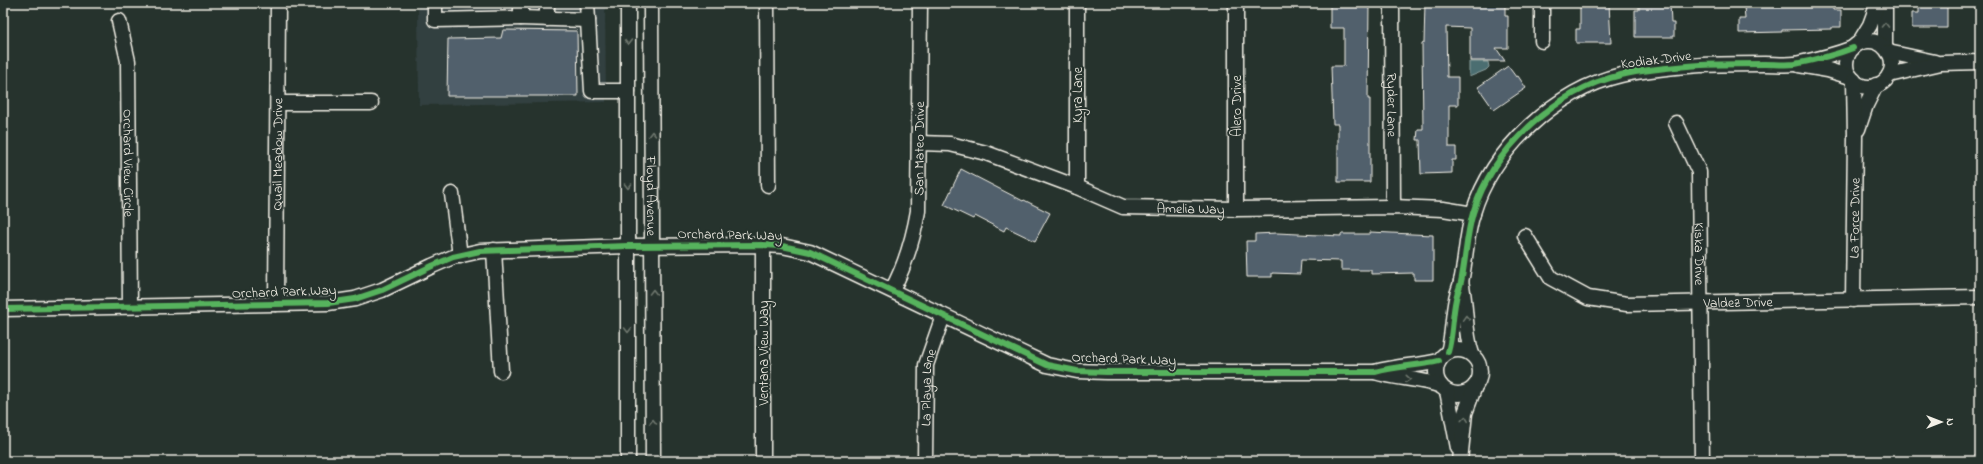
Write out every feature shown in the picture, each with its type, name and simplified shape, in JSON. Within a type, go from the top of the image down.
[{"type":"street","name":"Quail Meadow Drive","points":[[276,304],[278,3]]},
{"type":"street","points":[[435,3],[435,20],[521,18],[588,20]]},
{"type":"street","points":[[521,3],[521,18]]},
{"type":"street","points":[[547,3],[547,19]]},
{"type":"street","points":[[587,3],[592,91],[628,91]]},
{"type":"street","name":"Floyd Avenue","points":[[628,3],[628,461]]},
{"type":"street","name":"Floyd Avenue","points":[[651,3],[654,246],[653,461]]},
{"type":"street","points":[[767,3],[768,185]]},
{"type":"street","name":"San Mateo Drive","points":[[892,290],[904,267],[913,241],[918,211],[920,3]]},
{"type":"street","name":"Kyra Lane","points":[[1077,187],[1078,3]]},
{"type":"street","name":"Alero Drive","points":[[1236,3],[1236,209]]},
{"type":"street","name":"Ryder Lane","points":[[1392,3],[1392,207]]},
{"type":"street","points":[[1542,3],[1542,41]]},
{"type":"street","name":"La Force Drive","points":[[1853,300],[1854,169],[1856,137],[1852,79],[1848,72],[1847,59],[1870,25],[1878,3]]},
{"type":"street","points":[[1885,3],[1887,50],[1892,63],[1889,75],[1941,63],[1980,62]]},
{"type":"street","name":"Orchard View Circle","points":[[119,21],[128,61],[130,306]]},
{"type":"street","points":[[1856,45],[1873,41],[1887,50],[1941,63]]},
{"type":"street","name":"Kodiak Drive","points":[[1795,64],[1838,54],[1856,45]]},
{"type":"street","name":"Kodiak Drive","points":[[1443,356],[1452,331],[1456,299],[1461,281],[1473,214],[1484,185],[1494,166],[1512,143],[1533,123],[1561,102],[1589,87],[1620,75],[1663,68],[1704,65],[1795,64],[1828,70],[1852,79]]},
{"type":"street","name":"La Force Drive","points":[[1856,137],[1866,105],[1876,85],[1889,75]]},
{"type":"street","points":[[1852,79],[1864,86],[1876,85]]},
{"type":"street","points":[[278,104],[371,103]]},
{"type":"street","name":"Kiska Drive","points":[[1676,123],[1699,172],[1702,461]]},
{"type":"street","name":"Amelia Way","points":[[919,143],[950,144],[986,153],[1077,187],[1123,207],[1236,209],[1392,207],[1443,209],[1473,214]]},
{"type":"street","points":[[452,194],[460,256]]},
{"type":"street","name":"Valdez Drive","points":[[1525,236],[1550,278],[1588,298],[1627,304],[1980,297]]},
{"type":"street","name":"Orchard Park Way","points":[[3,309],[328,303],[355,298],[382,290],[432,266],[460,256],[494,250],[628,246],[763,245],[782,246],[810,252],[1047,365],[1078,371],[1375,372],[1391,368],[1419,366],[1443,356]]},
{"type":"street","name":"Ventana View Way","points":[[763,245],[764,461]]},
{"type":"street","points":[[494,250],[501,370]]},
{"type":"street","name":"Kodiak Drive","points":[[1461,281],[1466,299],[1467,332],[1472,354]]},
{"type":"street","name":"La Playa Lane","points":[[925,461],[926,365],[943,316]]},
{"type":"street","points":[[1459,350],[1472,354],[1477,359],[1480,372],[1465,412],[1460,458],[1444,389],[1436,372],[1443,356],[1459,350]]},
{"type":"street","name":"Orchard Park Way","points":[[1375,372],[1392,378],[1418,380],[1444,389]]},
{"type":"street","points":[[1444,389],[1462,394],[1475,386]]},
{"type":"shaded area","points":[[418,3],[605,3],[606,102],[419,105]]},
{"type":"water","points":[[1469,62],[1488,62],[1489,67],[1486,70],[1469,77]]},
{"type":"building","points":[[1330,3],[1369,3],[1368,99],[1370,99],[1370,182],[1338,182],[1338,124],[1333,124],[1331,66],[1344,66],[1344,28],[1330,28]]},
{"type":"building","points":[[1425,3],[1505,3],[1505,16],[1508,16],[1508,48],[1496,48],[1505,61],[1470,61],[1470,28],[1446,27],[1447,77],[1458,77],[1458,105],[1449,105],[1449,147],[1456,147],[1456,160],[1452,160],[1452,173],[1421,174],[1420,140],[1417,140],[1418,129],[1423,129],[1422,44],[1424,43]]},
{"type":"building","points":[[1580,3],[1609,3],[1611,43],[1576,43],[1576,29],[1580,29]]},
{"type":"building","points":[[1639,3],[1670,3],[1671,23],[1674,23],[1674,37],[1635,37],[1635,10],[1639,10]]},
{"type":"building","points":[[1919,3],[1947,3],[1947,28],[1912,28],[1912,13],[1919,13]]},
{"type":"building","points":[[1744,6],[1833,6],[1833,10],[1841,10],[1841,27],[1832,27],[1832,29],[1782,30],[1782,32],[1739,33],[1739,19],[1745,19]]},
{"type":"building","points":[[503,30],[577,31],[578,96],[447,96],[448,39],[501,38]]},
{"type":"building","points":[[1508,66],[1516,77],[1518,76],[1526,88],[1494,110],[1478,87]]},
{"type":"building","points":[[961,169],[1023,201],[1024,200],[1050,213],[1035,241],[1006,227],[1004,231],[975,216],[973,219],[944,205]]},
{"type":"building","points":[[1370,232],[1433,235],[1433,280],[1414,280],[1414,273],[1371,274],[1371,270],[1341,270],[1341,261],[1301,260],[1300,274],[1272,273],[1272,277],[1247,277],[1246,241],[1255,241],[1255,234],[1277,233],[1341,236],[1341,234],[1370,234]]},
{"type":"cycle path","points":[[1448,352],[1456,297],[1463,273],[1467,239],[1473,213],[1482,190],[1495,167],[1511,146],[1530,126],[1551,109],[1573,94],[1597,83],[1621,75],[1661,68],[1702,65],[1795,64],[1825,57],[1853,48]]},
{"type":"cycle path","points":[[3,309],[328,303],[355,299],[382,290],[453,257],[480,251],[628,246],[763,245],[782,246],[810,252],[1047,365],[1077,371],[1375,372],[1391,368],[1439,361]]}]
